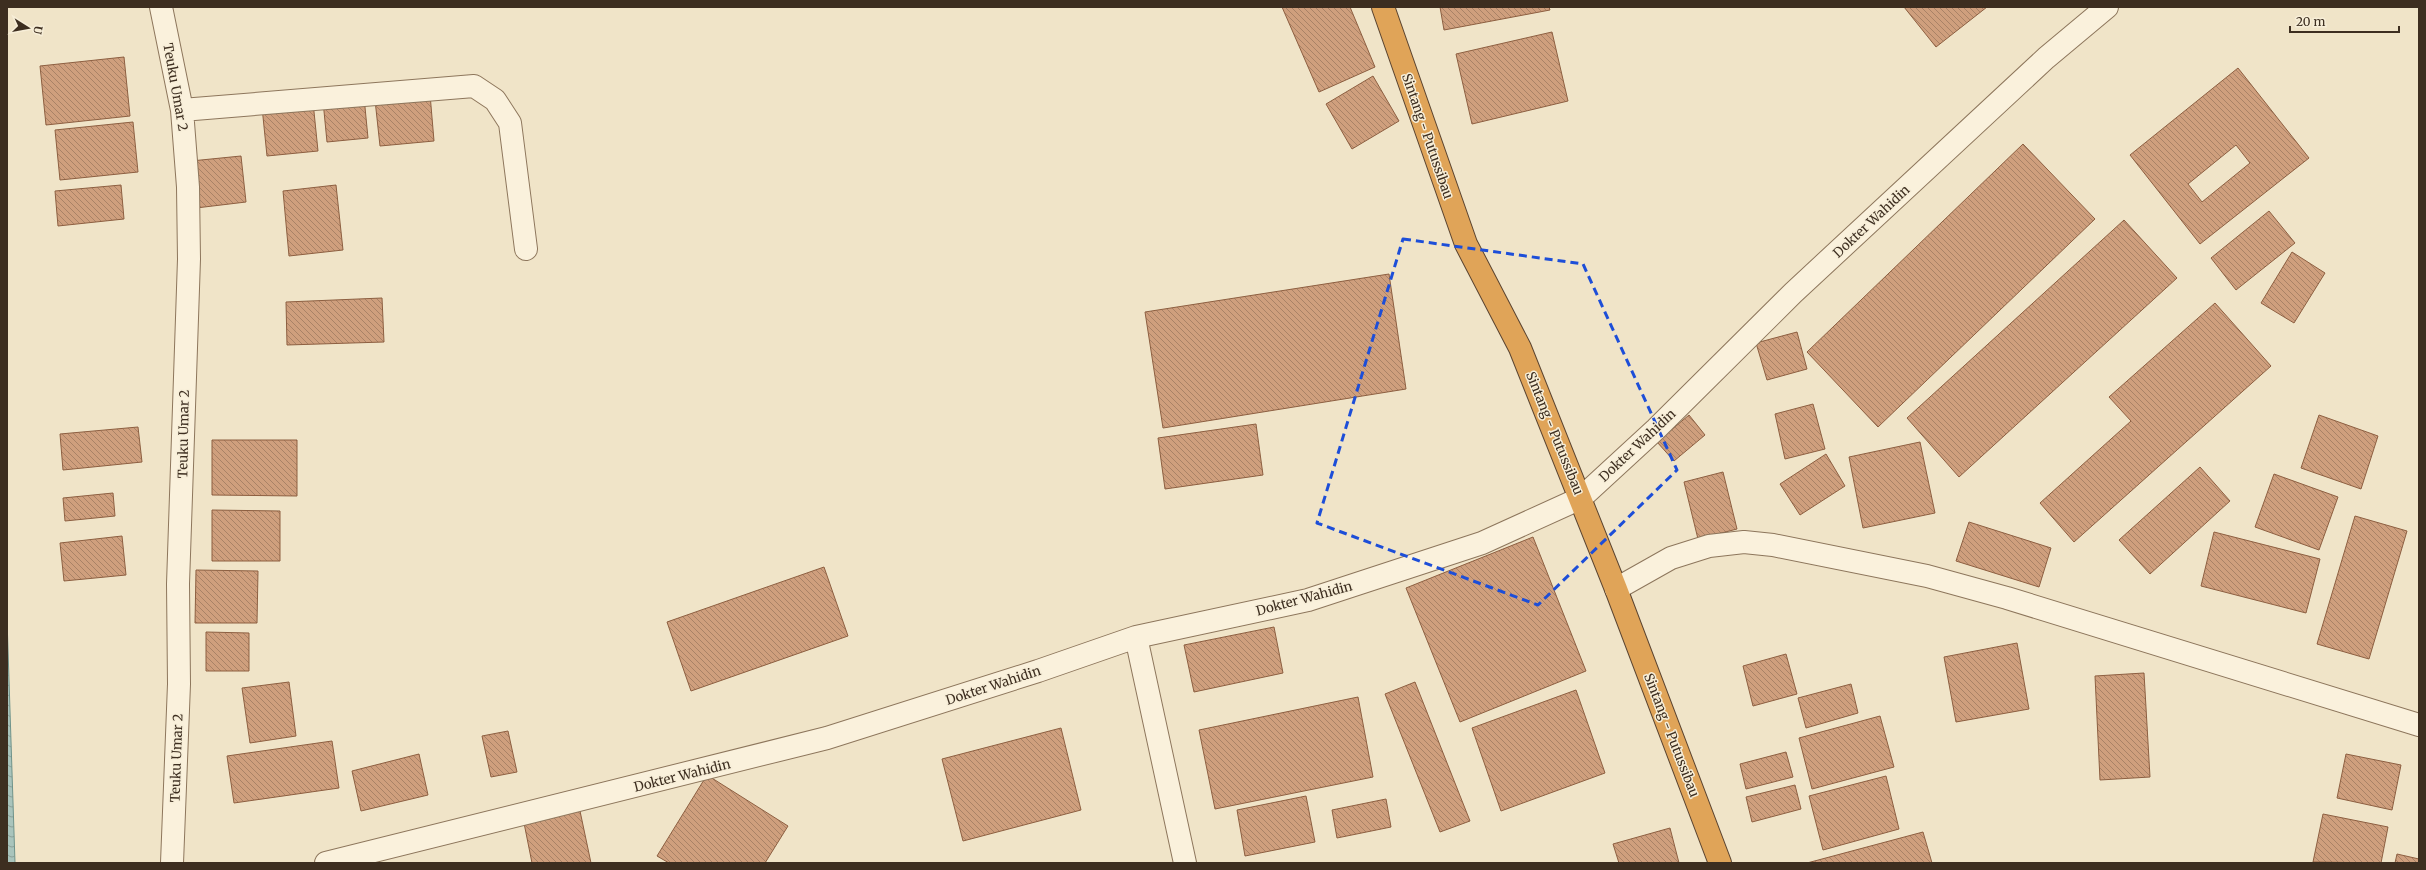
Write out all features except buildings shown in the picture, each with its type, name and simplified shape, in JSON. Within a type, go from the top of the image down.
[{"type":"highway","name":"Sintang - Putussibau","points":[[1383,7],[1466,244],[1520,348],[1581,498],[1720,863]]},
{"type":"street","name":"Teuku Umar 2","points":[[161,7],[182,110],[188,187],[188,259],[178,584],[179,684],[172,863]]},
{"type":"street","name":"Dokter Wahidin","points":[[326,863],[827,738],[1038,671],[1136,637],[1308,600],[1482,543],[1581,498],[1656,429],[1799,288],[2046,58],[2107,7]]},
{"type":"street","points":[[182,110],[474,86],[495,100],[510,123],[526,249]]},
{"type":"street","points":[[1616,589],[1671,558],[1709,546],[1744,542],[1773,545],[1927,576],[2007,598],[2419,725]]},
{"type":"street","points":[[1136,637],[1184,863]]},
{"type":"highlighted area","points":[[1403,239],[1583,264],[1677,470],[1538,605],[1317,523]]},
{"type":"water","points":[[7,619],[15,863],[7,863]]}]
